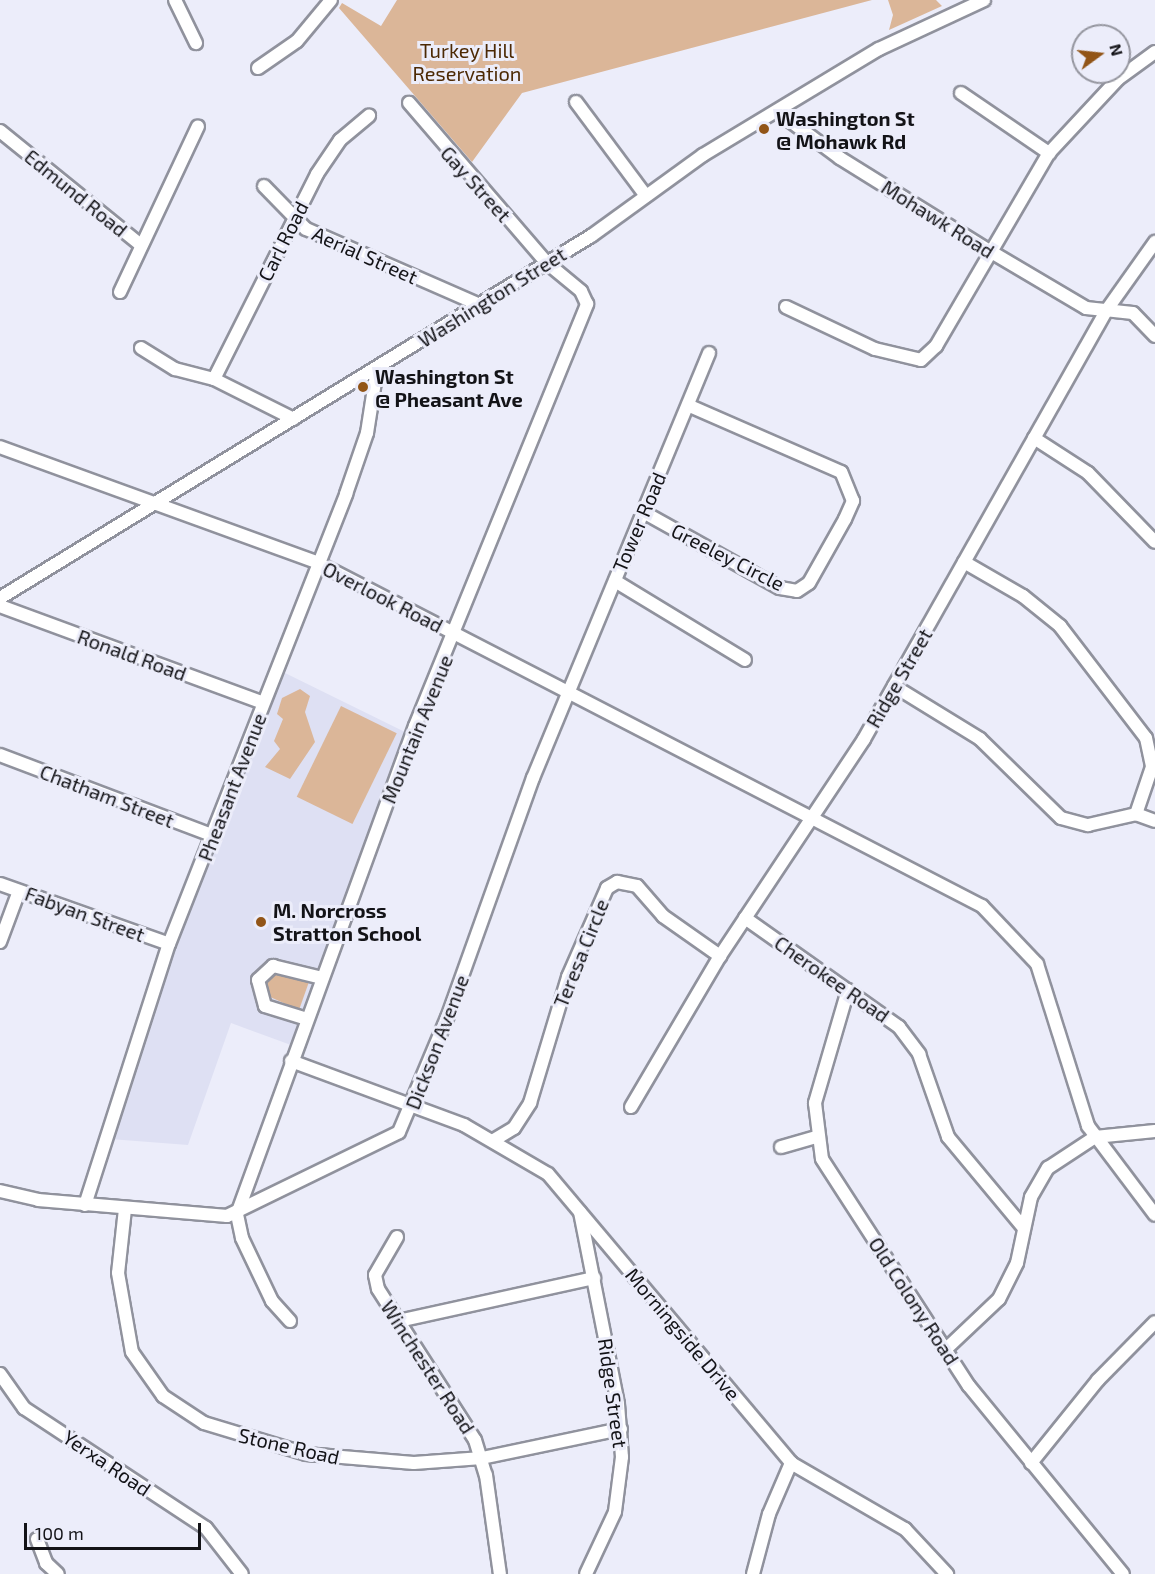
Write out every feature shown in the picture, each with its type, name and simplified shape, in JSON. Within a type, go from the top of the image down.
[{"type":"street","points":[[175,0],[196,43]]},
{"type":"street","points":[[258,68],[297,41],[331,0]]},
{"type":"street","name":"Washington Street","points":[[0,598],[480,305],[646,196],[879,49],[984,0]]},
{"type":"street","points":[[786,307],[875,349],[921,360],[936,346],[988,250],[1049,153],[1118,79],[1155,52]]},
{"type":"street","points":[[961,93],[1049,153]]},
{"type":"street","points":[[576,102],[646,196]]},
{"type":"street","name":"Gay Street","points":[[409,103],[546,262]]},
{"type":"street","name":"Mohawk Road","points":[[778,112],[840,158],[988,250],[1086,308],[1133,313],[1155,336]]},
{"type":"street","name":"Carl Road","points":[[214,379],[293,220],[340,140],[369,116]]},
{"type":"street","points":[[141,245],[198,126]]},
{"type":"street","name":"Edmund Road","points":[[0,131],[141,245],[120,292]]},
{"type":"street","name":"Aerial Street","points":[[264,186],[293,220],[480,305]]},
{"type":"street","name":"Ridge Street","points":[[631,1107],[720,956],[812,819],[894,686],[1106,311],[1155,242]]},
{"type":"street","name":"Mountain Avenue","points":[[237,1214],[322,978],[455,634],[587,304],[581,291],[546,262]]},
{"type":"street","points":[[141,348],[175,369],[214,379],[294,419]]},
{"type":"street","name":"Tower Road","points":[[569,692],[690,406],[709,353]]},
{"type":"street","name":"Pheasant Avenue","points":[[85,1205],[169,944],[214,836],[316,562],[367,433],[377,369]]},
{"type":"street","name":"Greeley Circle","points":[[645,513],[780,588],[797,591],[810,583],[853,501],[850,483],[841,472],[690,406]]},
{"type":"street","points":[[1034,438],[1088,473],[1155,542]]},
{"type":"street","name":"Overlook Road","points":[[0,447],[316,562],[812,819],[943,883],[1014,934],[1037,964],[1050,995],[1095,1137],[1155,1215]]},
{"type":"street","points":[[964,562],[1023,596],[1060,626],[1146,738],[1152,767],[1136,814]]},
{"type":"street","points":[[615,580],[745,660]]},
{"type":"street","name":"Ronald Road","points":[[0,606],[264,703]]},
{"type":"street","points":[[894,686],[980,739],[1061,818],[1088,825],[1136,814],[1155,821]]},
{"type":"street","name":"Dickson Avenue","points":[[0,1191],[125,1209],[237,1214],[387,1139],[407,1121],[569,692]]},
{"type":"street","name":"Chatham Street","points":[[0,755],[214,836]]},
{"type":"street","name":"Teresa Circle","points":[[494,1140],[513,1128],[530,1103],[568,977],[607,888],[617,882],[637,886],[663,916],[720,956]]},
{"type":"street","name":"Fabyan Street","points":[[0,884],[169,944]]},
{"type":"street","points":[[0,942],[19,891]]},
{"type":"street","name":"Cherokee Road","points":[[746,918],[848,990],[909,1039],[948,1137],[1023,1227]]},
{"type":"street","points":[[307,1019],[265,1006],[258,980],[273,966],[322,978]]},
{"type":"street","name":"Old Colony Road","points":[[848,990],[819,1083],[815,1137],[832,1177],[945,1350],[1031,1463],[1123,1574]]},
{"type":"street","name":"Morningside Drive","points":[[291,1061],[494,1140],[548,1174],[579,1208],[791,1463],[905,1529],[947,1574]]},
{"type":"street","points":[[945,1350],[999,1299],[1017,1263],[1031,1197],[1048,1168],[1095,1137],[1155,1131]]},
{"type":"street","points":[[781,1147],[815,1137]]},
{"type":"street","name":"Ridge Street","points":[[579,1208],[621,1430],[615,1512],[586,1574]]},
{"type":"street","name":"Stone Road","points":[[125,1209],[118,1273],[123,1327],[141,1371],[183,1412],[245,1438],[339,1459],[414,1463],[482,1458],[621,1430]]},
{"type":"street","points":[[237,1214],[242,1238],[272,1301],[290,1321]]},
{"type":"street","name":"Winchester Road","points":[[397,1237],[375,1275],[398,1321],[466,1422],[482,1458],[500,1574]]},
{"type":"street","points":[[398,1321],[594,1278]]},
{"type":"street","points":[[1031,1463],[1098,1380],[1155,1322]]},
{"type":"street","name":"Yerxa Road","points":[[0,1374],[24,1408],[206,1528],[242,1574]]},
{"type":"street","points":[[753,1574],[769,1514],[791,1463]]},
{"type":"street","points":[[37,1539],[46,1563],[58,1574]]},
{"type":"shaded area","name":"M. Norcross Stratton School","points":[[283,672],[405,732],[291,1045],[231,1023],[188,1145],[110,1139],[175,948]]},
{"type":"green space","name":"Turkey Hill Reservation","points":[[397,0],[872,0],[522,93],[472,162],[339,8],[342,3],[381,26]]},
{"type":"green space","points":[[888,0],[936,0],[942,6],[889,30],[893,15]]},
{"type":"green space","points":[[300,689],[310,696],[305,712],[315,742],[290,779],[265,767],[280,749],[274,741],[283,719],[277,714],[282,698]]},
{"type":"green space","points":[[341,706],[397,733],[352,824],[297,797]]},
{"type":"green space","points":[[276,970],[310,979],[299,1010],[268,996],[265,979]]},
{"type":"place","name":"Washington St @ Mohawk Rd","points":[[764,129]]},
{"type":"place","name":"Washington St @ Pheasant Ave","points":[[363,387]]},
{"type":"place","name":"M. Norcross Stratton School","points":[[261,922]]}]
